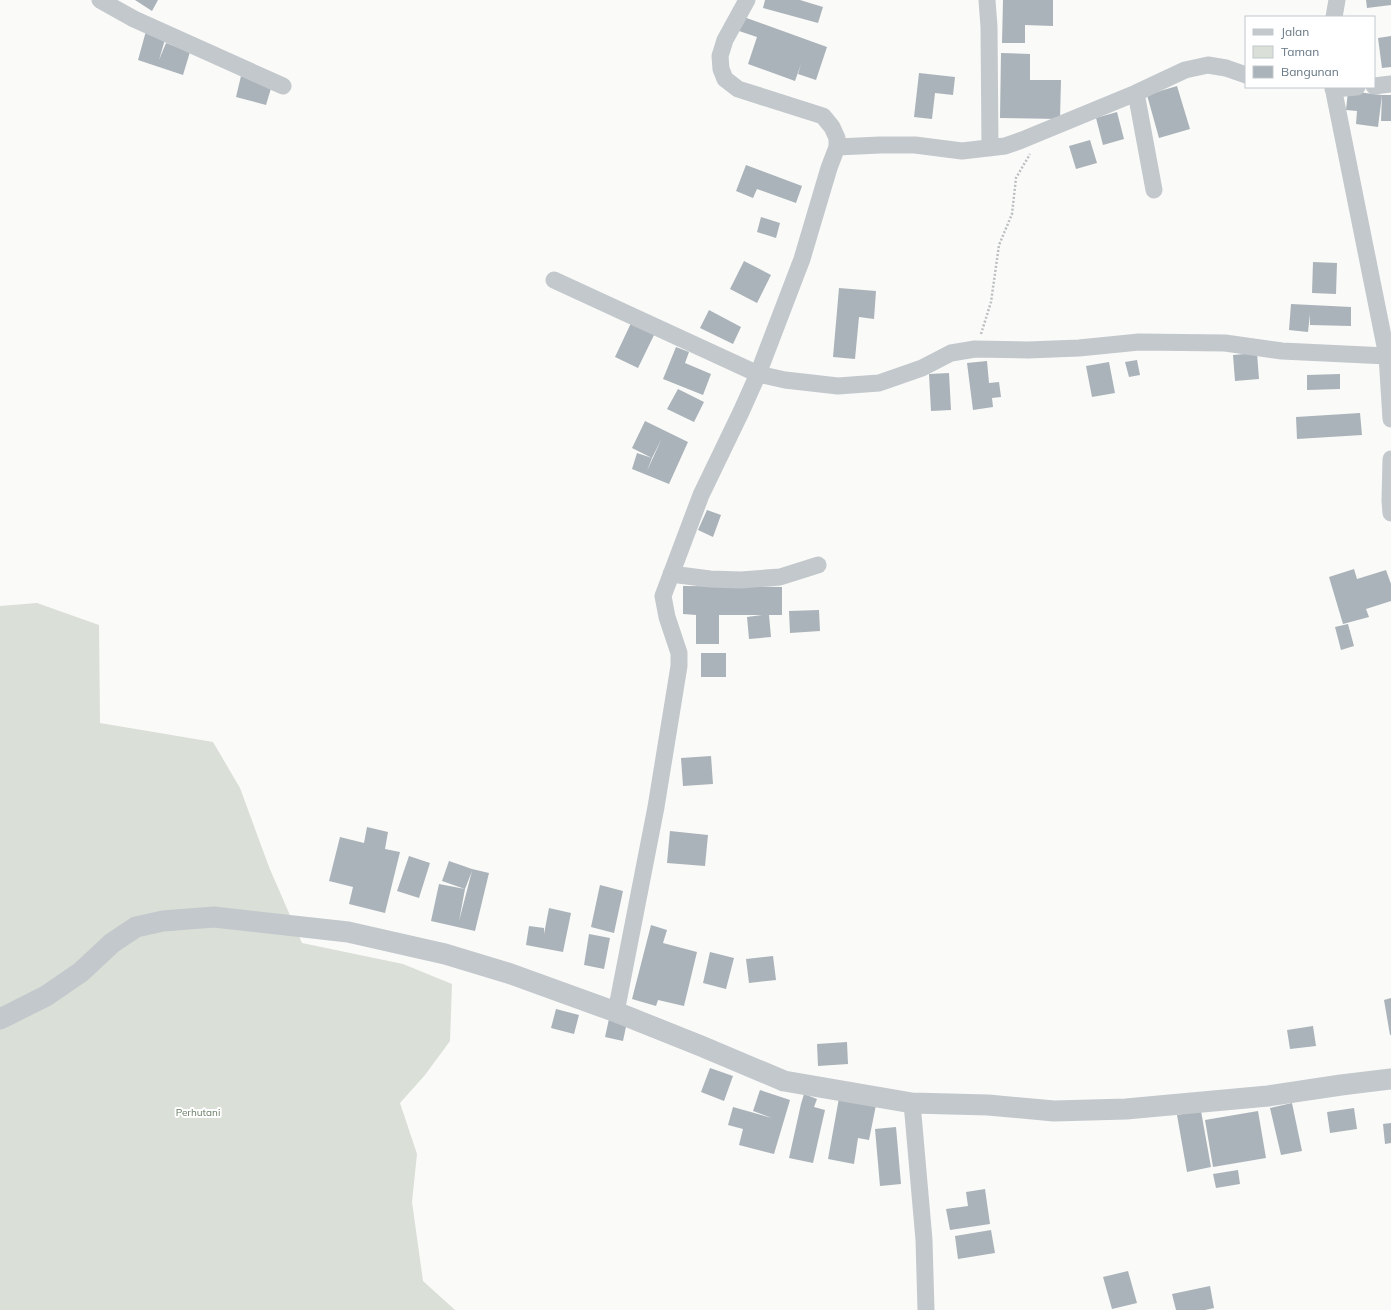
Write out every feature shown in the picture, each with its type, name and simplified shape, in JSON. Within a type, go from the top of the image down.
[{"type":"street","points":[[100,0],[134,19],[283,86]]},
{"type":"street","points":[[616,1012],[656,808],[679,666],[679,653],[667,617],[663,596],[701,495],[758,374],[802,259],[829,168],[837,147],[837,138],[832,127],[823,116],[738,89],[725,79],[721,69],[720,56],[725,40],[747,0]]},
{"type":"street","points":[[986,0],[989,27],[991,103],[990,148]]},
{"type":"street","points":[[1334,16],[1337,0]]},
{"type":"street","points":[[837,147],[915,145],[962,151],[1005,146],[1136,93],[1196,66],[1208,65],[1226,68],[1245,75]]},
{"type":"street","points":[[1375,86],[1391,84]]},
{"type":"street","points":[[1333,88],[1387,356],[1391,394],[1391,419]]},
{"type":"street","points":[[1136,93],[1154,190]]},
{"type":"street","points":[[554,280],[758,374],[785,380],[838,386],[879,383],[922,368],[951,353],[975,349],[1028,350],[1079,348],[1139,342],[1225,343],[1282,351],[1387,356]]},
{"type":"street","points":[[1391,458],[1391,512]]},
{"type":"street","points":[[671,574],[710,579],[741,580],[780,577],[818,565]]},
{"type":"street","points":[[0,1019],[46,996],[81,972],[112,943],[136,927],[163,921],[214,917],[348,932],[445,954],[511,974],[616,1012],[784,1080],[912,1102],[988,1104],[1054,1111],[1126,1109],[1268,1096],[1391,1079]]},
{"type":"street","points":[[912,1102],[924,1240],[926,1310]]},
{"type":"path","points":[[975,349],[984,327],[991,302],[1000,245],[1012,214],[1016,178],[1043,131]]},
{"type":"green space","name":"Perhutani","points":[[37,603],[99,625],[100,723],[213,742],[240,788],[269,867],[302,943],[403,964],[452,984],[450,1041],[425,1075],[400,1103],[417,1154],[412,1202],[423,1281],[455,1310],[0,1310],[0,606]]},
{"type":"building","points":[[135,0],[158,0],[152,11]]},
{"type":"building","points":[[765,0],[800,0],[823,7],[818,23],[763,8]]},
{"type":"building","points":[[1003,0],[1053,0],[1053,26],[1025,25],[1025,43],[1002,43]]},
{"type":"building","points":[[1366,0],[1391,0],[1391,5],[1367,8]]},
{"type":"building","points":[[741,16],[827,47],[816,80],[798,74],[801,64],[795,81],[748,64],[757,37],[736,30]]},
{"type":"building","points":[[146,31],[166,36],[159,60],[166,43],[190,52],[183,75],[138,60]]},
{"type":"building","points":[[1391,36],[1391,67],[1382,68],[1378,38]]},
{"type":"building","points":[[1001,53],[1030,54],[1030,80],[1061,80],[1060,119],[1000,118]]},
{"type":"building","points":[[919,73],[955,77],[953,95],[935,93],[932,119],[914,117]]},
{"type":"building","points":[[241,76],[272,85],[266,105],[236,97]]},
{"type":"building","points":[[1177,86],[1190,129],[1159,138],[1147,95]]},
{"type":"building","points":[[1348,91],[1382,95],[1378,127],[1356,124],[1357,111],[1346,110]]},
{"type":"building","points":[[1382,95],[1391,95],[1391,121],[1381,121]]},
{"type":"building","points":[[1117,112],[1124,139],[1103,145],[1096,118]]},
{"type":"building","points":[[1090,140],[1097,163],[1076,169],[1069,146]]},
{"type":"building","points":[[746,165],[802,186],[796,203],[757,189],[753,198],[736,191]]},
{"type":"building","points":[[761,217],[780,223],[776,238],[757,232]]},
{"type":"building","points":[[744,261],[771,275],[757,303],[730,289]]},
{"type":"building","points":[[1313,262],[1337,263],[1336,294],[1312,293]]},
{"type":"building","points":[[839,288],[876,291],[874,319],[859,317],[855,359],[833,357]]},
{"type":"building","points":[[1291,304],[1351,307],[1351,326],[1310,325],[1310,314],[1308,332],[1289,330]]},
{"type":"building","points":[[709,310],[741,327],[733,344],[700,328]]},
{"type":"building","points":[[632,321],[655,333],[638,368],[615,357]]},
{"type":"building","points":[[676,347],[689,352],[685,363],[711,374],[703,395],[663,379]]},
{"type":"building","points":[[1257,353],[1259,379],[1235,381],[1233,355]]},
{"type":"building","points":[[1137,360],[1140,375],[1129,377],[1125,362]]},
{"type":"building","points":[[987,361],[989,383],[999,382],[1001,397],[992,398],[993,407],[973,410],[967,363]]},
{"type":"building","points":[[1109,362],[1115,393],[1092,397],[1086,366]]},
{"type":"building","points":[[949,373],[951,410],[931,411],[929,374]]},
{"type":"building","points":[[1340,374],[1340,389],[1307,390],[1307,375]]},
{"type":"building","points":[[678,389],[704,402],[694,422],[667,409]]},
{"type":"building","points":[[1360,413],[1362,435],[1297,439],[1296,417]]},
{"type":"building","points":[[645,421],[688,442],[669,484],[632,469],[637,453],[652,458],[632,448]],"holes":[[[662,438],[647,471],[652,458]]]},
{"type":"building","points":[[707,510],[721,515],[713,537],[698,530]]},
{"type":"building","points":[[1354,569],[1357,579],[1386,570],[1391,584],[1391,601],[1366,609],[1369,617],[1343,624],[1329,577]]},
{"type":"building","points":[[683,586],[782,587],[782,615],[769,615],[771,637],[749,639],[747,617],[762,615],[719,615],[719,644],[696,644],[696,615],[683,614]]},
{"type":"building","points":[[819,610],[820,631],[790,633],[789,611]]},
{"type":"building","points":[[1348,624],[1354,646],[1341,650],[1335,627]]},
{"type":"building","points":[[701,653],[726,653],[726,677],[701,677]]},
{"type":"building","points":[[711,756],[713,784],[683,786],[681,758]]},
{"type":"building","points":[[367,827],[388,832],[385,849],[400,852],[385,913],[349,904],[353,887],[329,881],[340,837],[364,843]]},
{"type":"building","points":[[670,831],[708,835],[705,866],[667,863]]},
{"type":"building","points":[[409,856],[430,863],[419,898],[397,891]]},
{"type":"building","points":[[449,861],[489,873],[475,931],[431,921],[439,884],[465,889],[442,881]],"holes":[[[472,871],[459,921],[465,889]]]},
{"type":"building","points":[[600,885],[623,891],[614,933],[591,927]]},
{"type":"building","points":[[549,908],[571,913],[563,952],[526,945],[529,926],[544,928],[544,934]]},
{"type":"building","points":[[651,925],[667,930],[663,943],[697,952],[684,1006],[658,1000],[656,1006],[632,999]]},
{"type":"building","points":[[589,934],[610,938],[604,969],[584,965]]},
{"type":"building","points":[[710,952],[734,958],[726,989],[703,983]]},
{"type":"building","points":[[773,956],[776,980],[749,983],[746,959]]},
{"type":"building","points":[[1391,998],[1391,1035],[1390,1035],[1384,1000]]},
{"type":"building","points":[[556,1009],[579,1015],[574,1034],[551,1028]]},
{"type":"building","points":[[609,1019],[627,1022],[623,1041],[605,1037]]},
{"type":"building","points":[[1313,1026],[1316,1046],[1290,1049],[1287,1030]]},
{"type":"building","points":[[847,1042],[848,1064],[818,1066],[817,1044]]},
{"type":"building","points":[[710,1068],[733,1076],[724,1101],[701,1092]]},
{"type":"building","points":[[760,1090],[790,1100],[774,1154],[739,1145],[743,1129],[728,1125],[733,1107],[772,1118],[753,1111]]},
{"type":"building","points":[[804,1094],[817,1099],[814,1107],[825,1110],[813,1163],[789,1158]]},
{"type":"building","points":[[839,1098],[876,1105],[869,1140],[858,1138],[854,1164],[828,1159]]},
{"type":"building","points":[[1292,1103],[1302,1151],[1281,1155],[1270,1108]]},
{"type":"building","points":[[1354,1108],[1357,1129],[1330,1133],[1327,1112]]},
{"type":"building","points":[[1201,1111],[1211,1167],[1187,1172],[1177,1115]]},
{"type":"building","points":[[1258,1111],[1266,1158],[1213,1167],[1205,1120]]},
{"type":"building","points":[[1391,1123],[1391,1143],[1385,1144],[1383,1124]]},
{"type":"building","points":[[896,1127],[901,1184],[880,1186],[875,1129]]},
{"type":"building","points":[[1238,1170],[1240,1184],[1216,1188],[1213,1174]]},
{"type":"building","points":[[985,1189],[990,1224],[950,1230],[946,1209],[968,1206],[966,1192]]},
{"type":"building","points":[[991,1230],[995,1253],[958,1259],[955,1236]]},
{"type":"building","points":[[1128,1271],[1137,1303],[1112,1309],[1103,1277]]},
{"type":"building","points":[[1210,1286],[1214,1308],[1205,1310],[1176,1310],[1172,1294]]}]
